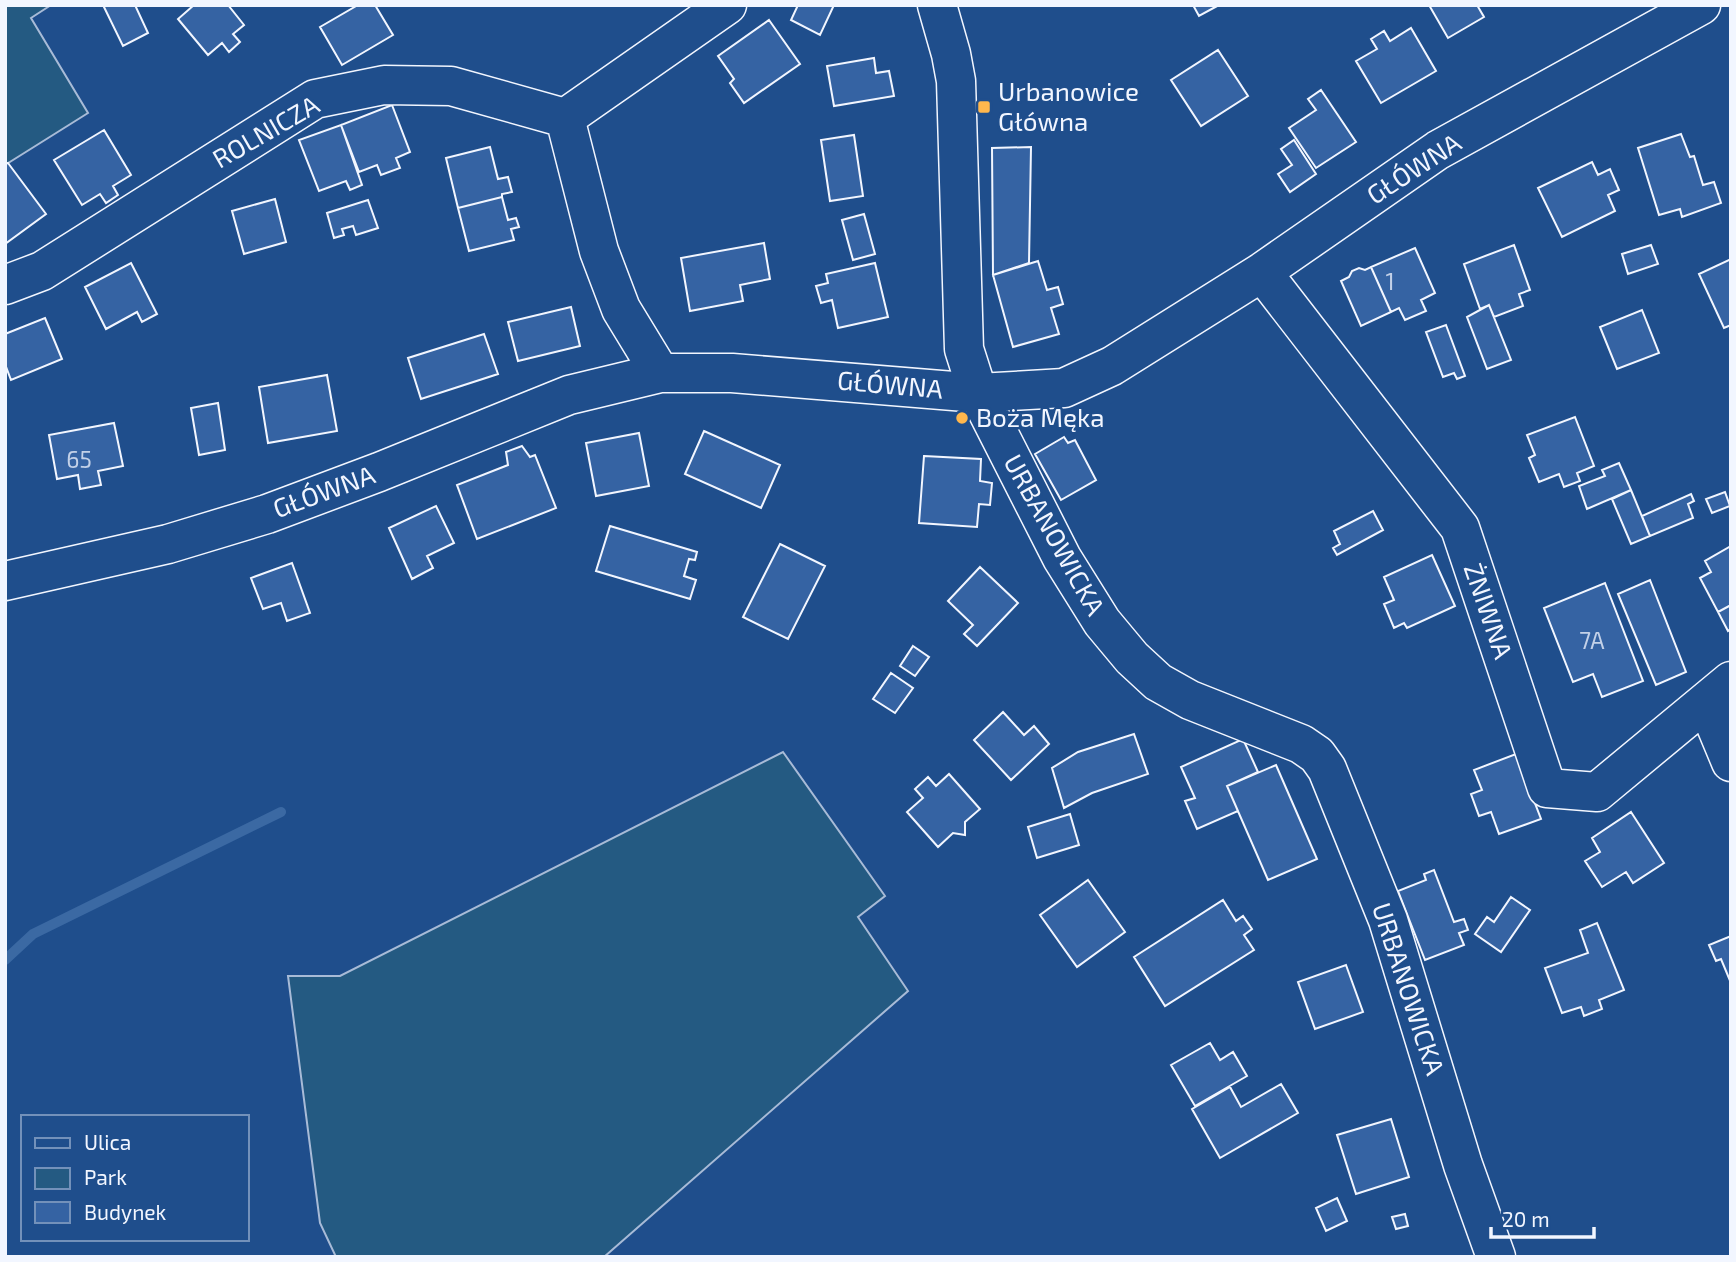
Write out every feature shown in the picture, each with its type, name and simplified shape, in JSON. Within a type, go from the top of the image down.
[{"type":"street","points":[[660,373],[621,309],[599,251],[565,118],[727,5]]},
{"type":"street","name":"URBANOWICKA","points":[[937,5],[956,81],[964,349],[978,393],[1062,558],[1102,622],[1132,658],[1158,682],[1190,700],[1301,744],[1317,755],[1327,769],[1388,920],[1463,1166],[1496,1257]]},
{"type":"street","name":"GŁÓWNA","points":[[5,581],[168,544],[267,514],[569,395],[660,373],[732,373],[978,393],[1064,388],[1093,376],[1262,272],[1437,150],[1701,5]]},
{"type":"street","name":"ROLNICZA","points":[[5,285],[42,271],[315,99],[384,85],[451,86],[565,118]]},
{"type":"street","name":"ŻNIWNA","points":[[1262,272],[1460,528],[1547,788],[1597,792],[1718,692]]},
{"type":"street","points":[[1718,692],[1731,762]]},
{"type":"green space","points":[[5,5],[51,5],[31,18],[88,113],[5,165]]},
{"type":"green space","points":[[783,752],[885,896],[858,917],[908,991],[604,1257],[336,1257],[320,1223],[288,976],[340,976]]},
{"type":"building","points":[[103,5],[135,5],[148,33],[123,46]]},
{"type":"building","points":[[194,5],[228,5],[244,25],[233,34],[240,42],[229,52],[222,43],[208,55],[178,19]]},
{"type":"building","points":[[358,5],[375,5],[393,35],[342,65],[320,27]]},
{"type":"building","points":[[798,5],[834,5],[820,35],[791,20]]},
{"type":"building","points":[[1193,5],[1219,5],[1199,16]]},
{"type":"building","points":[[1429,5],[1477,5],[1484,17],[1448,38]]},
{"type":"building","points":[[769,20],[800,64],[744,103],[730,83],[734,79],[718,56]]},
{"type":"building","points":[[1411,28],[1436,71],[1381,103],[1356,61],[1377,49],[1371,39],[1384,31],[1390,41]]},
{"type":"building","points":[[1218,50],[1248,96],[1201,126],[1171,80]]},
{"type":"building","points":[[874,58],[876,73],[889,71],[894,96],[834,106],[827,66]]},
{"type":"building","points":[[1321,90],[1356,142],[1316,168],[1289,128],[1316,110],[1308,99]]},
{"type":"building","points":[[392,105],[410,152],[396,158],[400,168],[381,175],[377,165],[359,172],[341,125]]},
{"type":"building","points":[[341,125],[362,185],[350,190],[346,181],[319,191],[299,140]]},
{"type":"building","points":[[104,130],[131,175],[113,186],[118,195],[106,203],[100,194],[82,205],[54,160]]},
{"type":"building","points":[[1681,134],[1690,157],[1694,156],[1703,185],[1714,182],[1721,203],[1682,217],[1680,209],[1659,215],[1638,148]]},
{"type":"building","points":[[854,135],[863,196],[830,201],[821,140]]},
{"type":"building","points":[[1294,140],[1316,174],[1290,192],[1278,174],[1292,165],[1281,149]]},
{"type":"building","points":[[490,147],[498,179],[508,177],[512,192],[458,208],[446,158]]},
{"type":"building","points":[[1031,147],[1029,263],[993,275],[992,148]]},
{"type":"building","points":[[1592,162],[1598,175],[1610,169],[1619,190],[1608,195],[1615,211],[1562,237],[1538,188]]},
{"type":"building","points":[[8,163],[46,214],[5,244],[5,164]]},
{"type":"building","points":[[502,197],[508,220],[516,218],[519,227],[511,229],[514,240],[469,251],[458,208]]},
{"type":"building","points":[[275,199],[286,242],[244,254],[232,211]]},
{"type":"building","points":[[368,200],[378,228],[356,235],[353,226],[342,229],[344,235],[334,238],[327,213]]},
{"type":"building","points":[[864,214],[875,254],[853,260],[842,220]]},
{"type":"building","points":[[764,243],[770,279],[740,285],[743,301],[690,311],[681,258]]},
{"type":"building","points":[[1514,245],[1530,290],[1519,294],[1523,306],[1494,317],[1489,305],[1480,309],[1464,264]]},
{"type":"building","points":[[1651,245],[1658,264],[1628,274],[1622,254]]},
{"type":"building","points":[[1415,248],[1435,293],[1421,300],[1426,311],[1405,320],[1399,308],[1391,312],[1371,267]]},
{"type":"building","points":[[1731,259],[1731,325],[1724,328],[1699,274]]},
{"type":"building","points":[[1038,261],[1047,290],[1058,287],[1063,304],[1051,308],[1059,334],[1013,347],[993,275]]},
{"type":"building","points":[[131,263],[157,314],[142,322],[137,312],[106,329],[85,287]]},
{"type":"building","points":[[875,263],[888,317],[838,328],[832,300],[821,303],[816,286],[828,283],[826,274]]},
{"type":"building","points":[[1371,267],[1391,312],[1361,326],[1341,281],[1349,277],[1352,271]]},
{"type":"building","points":[[1489,305],[1511,360],[1487,369],[1467,317]]},
{"type":"building","points":[[571,307],[580,346],[518,361],[508,322]]},
{"type":"building","points":[[1642,310],[1659,353],[1617,369],[1600,327]]},
{"type":"building","points":[[45,318],[62,359],[11,380],[5,364],[5,334]]},
{"type":"building","points":[[1446,325],[1465,376],[1457,379],[1454,373],[1443,377],[1426,332]]},
{"type":"building","points":[[484,334],[498,374],[421,399],[408,358]]},
{"type":"building","points":[[327,375],[337,431],[268,443],[259,387]]},
{"type":"building","points":[[218,403],[225,450],[199,455],[191,408]]},
{"type":"building","points":[[1575,417],[1594,466],[1577,473],[1580,481],[1564,487],[1559,474],[1539,482],[1529,458],[1535,455],[1527,435]]},
{"type":"building","points":[[114,423],[123,466],[98,471],[101,485],[80,489],[78,475],[57,479],[49,435]]},
{"type":"building","points":[[704,431],[780,465],[761,508],[685,474]]},
{"type":"building","points":[[639,433],[649,486],[596,496],[586,443]]},
{"type":"building","points":[[1064,437],[1068,443],[1075,440],[1096,480],[1061,500],[1035,454]]},
{"type":"building","points":[[522,446],[530,457],[535,455],[556,508],[477,539],[457,485],[508,465],[506,452]]},
{"type":"building","points":[[924,456],[981,459],[980,481],[992,483],[990,505],[979,504],[977,527],[919,523]]},
{"type":"building","points":[[1619,463],[1631,490],[1587,509],[1579,486],[1605,476],[1602,470]]},
{"type":"building","points":[[1631,490],[1650,536],[1631,544],[1612,499]]},
{"type":"building","points":[[1725,492],[1730,506],[1712,513],[1706,499]]},
{"type":"building","points":[[1691,494],[1694,501],[1688,504],[1693,518],[1650,536],[1642,516]]},
{"type":"building","points":[[436,506],[454,543],[427,556],[433,568],[412,579],[389,528]]},
{"type":"building","points":[[1373,511],[1383,530],[1337,555],[1333,548],[1340,544],[1334,531]]},
{"type":"building","points":[[610,526],[697,552],[695,560],[689,559],[684,576],[696,580],[690,599],[596,571]]},
{"type":"building","points":[[780,544],[825,566],[788,639],[743,617]]},
{"type":"building","points":[[1731,546],[1731,605],[1718,612],[1700,578],[1711,572],[1705,561]]},
{"type":"building","points":[[1432,555],[1455,606],[1407,628],[1404,623],[1394,628],[1384,604],[1394,600],[1384,577]]},
{"type":"building","points":[[292,563],[310,613],[287,621],[281,603],[263,609],[251,578]]},
{"type":"building","points":[[980,567],[1018,603],[977,646],[964,634],[973,625],[948,601]]},
{"type":"building","points":[[1650,580],[1686,672],[1656,685],[1618,594]]},
{"type":"building","points":[[1605,583],[1643,681],[1602,697],[1593,674],[1573,682],[1544,608]]},
{"type":"building","points":[[1731,605],[1731,629],[1728,631],[1718,612]]},
{"type":"building","points":[[913,646],[929,657],[915,676],[900,666]]},
{"type":"building","points":[[891,673],[913,688],[895,713],[873,699]]},
{"type":"building","points":[[1003,712],[1024,735],[1034,726],[1049,744],[1011,780],[974,740]]},
{"type":"building","points":[[1134,734],[1148,774],[1092,793],[1064,808],[1052,768],[1078,752]]},
{"type":"building","points":[[1243,739],[1258,772],[1227,786],[1238,811],[1197,829],[1185,801],[1195,798],[1181,767]]},
{"type":"building","points":[[1516,754],[1541,819],[1499,834],[1491,812],[1479,816],[1471,794],[1482,790],[1474,770]]},
{"type":"building","points":[[1276,765],[1317,859],[1268,880],[1227,786]]},
{"type":"building","points":[[949,774],[980,809],[965,822],[965,835],[953,833],[938,847],[907,812],[923,798],[915,789],[928,777],[936,786]]},
{"type":"building","points":[[1631,812],[1664,863],[1633,883],[1626,872],[1602,887],[1585,861],[1600,852],[1592,838]]},
{"type":"building","points":[[1070,814],[1079,845],[1037,858],[1028,827]]},
{"type":"building","points":[[1434,870],[1454,922],[1464,919],[1468,930],[1459,933],[1464,945],[1425,960],[1398,891],[1426,880],[1424,874]]},
{"type":"building","points":[[1088,880],[1125,932],[1077,967],[1040,915]]},
{"type":"building","points":[[1511,897],[1530,910],[1501,952],[1475,934],[1487,917],[1494,922]]},
{"type":"building","points":[[1223,900],[1236,921],[1243,916],[1252,929],[1244,935],[1254,950],[1165,1006],[1134,957]]},
{"type":"building","points":[[1597,923],[1624,990],[1599,1000],[1602,1009],[1584,1016],[1581,1007],[1562,1013],[1545,968],[1588,953],[1580,930]]},
{"type":"building","points":[[1731,936],[1731,983],[1721,959],[1716,961],[1709,945]]},
{"type":"building","points":[[1346,965],[1363,1012],[1315,1029],[1298,982]]},
{"type":"building","points":[[1210,1043],[1220,1060],[1233,1052],[1247,1076],[1195,1106],[1171,1065]]},
{"type":"building","points":[[1281,1084],[1298,1113],[1220,1158],[1192,1109],[1230,1087],[1241,1107]]},
{"type":"building","points":[[1391,1119],[1409,1177],[1356,1194],[1337,1135]]},
{"type":"building","points":[[1337,1198],[1347,1221],[1326,1231],[1316,1208]]},
{"type":"building","points":[[1405,1214],[1408,1226],[1396,1229],[1392,1217]]},
{"type":"waterway","points":[[5,960],[33,934],[281,812]]},
{"type":"place","name":"Urbanowice Główna","points":[[984,107]]},
{"type":"place","name":"Boża Męka","points":[[962,418]]}]
